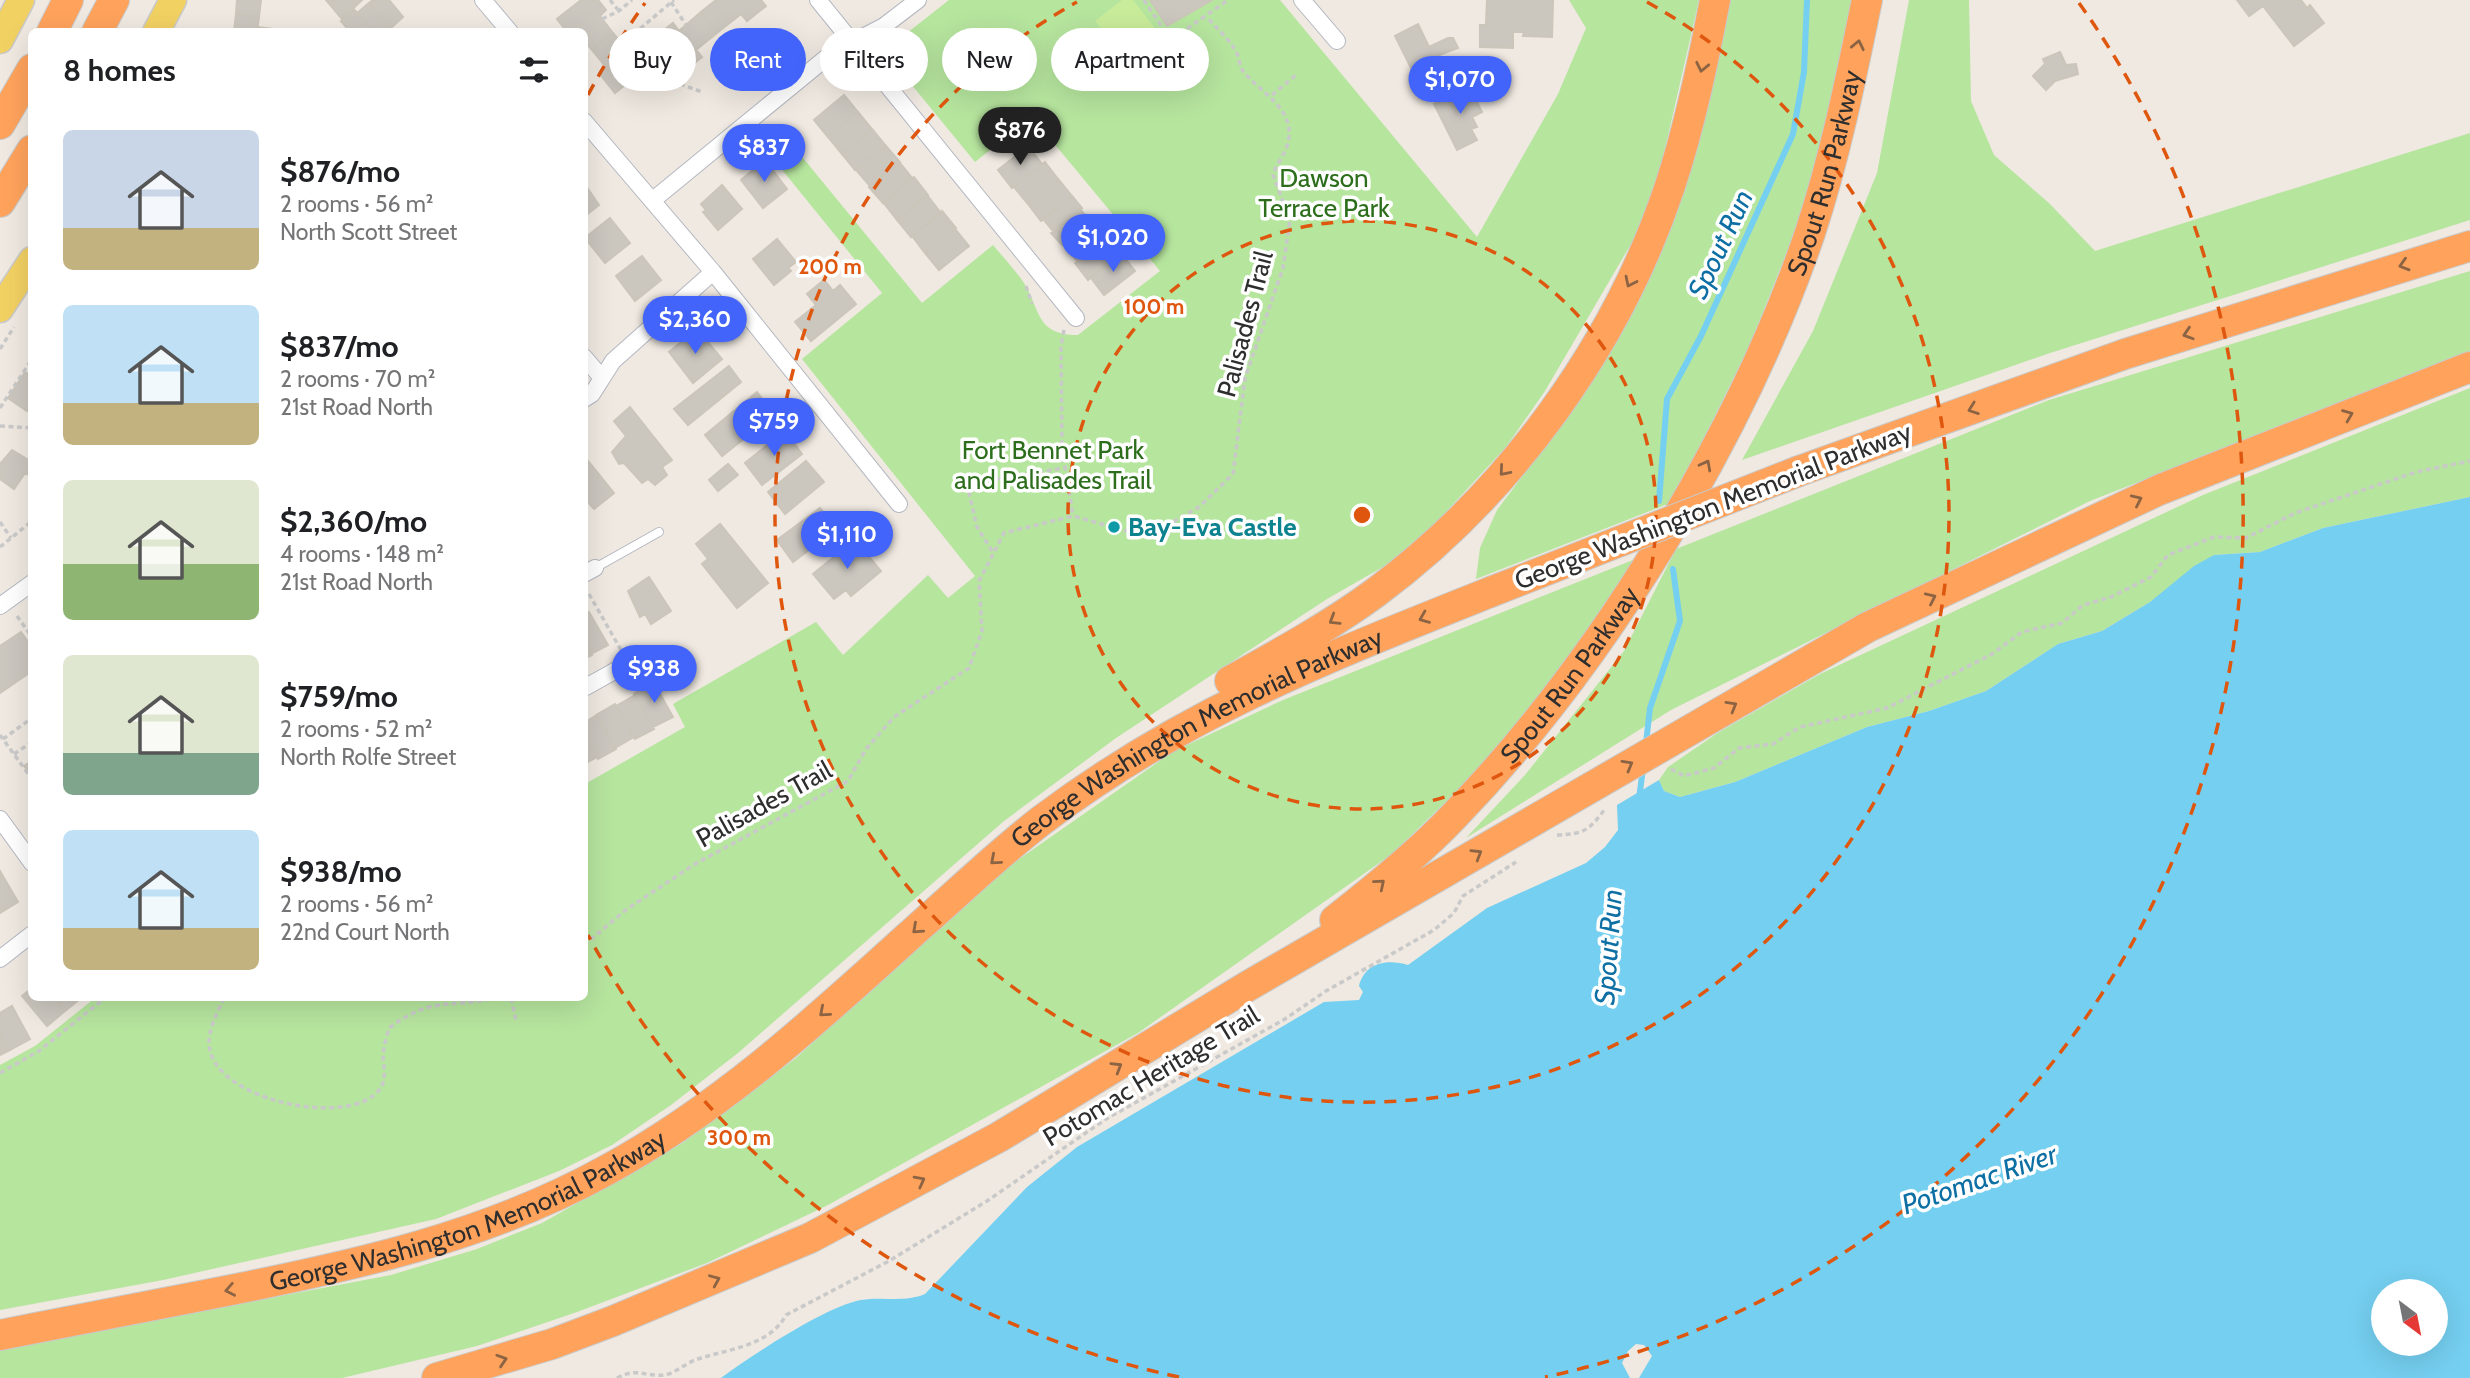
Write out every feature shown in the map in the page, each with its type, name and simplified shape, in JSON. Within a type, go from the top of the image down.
[{"type":"highway","points":[[53,28],[68,0]]},
{"type":"highway","points":[[99,28],[114,0]]},
{"type":"highway","points":[[1087,788],[1168,717],[1302,640],[1385,584],[1463,515],[1524,448],[1591,354],[1648,243],[1688,125],[1715,0]]},
{"type":"highway","name":"Spout Run Parkway","points":[[1248,986],[1374,889],[1455,815],[1537,719],[1641,573],[1691,493],[1727,425],[1767,341],[1796,269],[1830,164],[1867,0]]},
{"type":"highway","points":[[0,124],[28,76]]},
{"type":"highway","points":[[0,202],[28,156]]},
{"type":"highway","name":"George Washington Memorial Parkway","points":[[0,1335],[383,1258],[493,1223],[577,1186],[669,1133],[729,1091],[828,1009],[995,859],[1087,788],[1174,731],[1244,694],[1488,593],[1799,471],[2125,354],[2470,246]]},
{"type":"highway","points":[[437,1378],[541,1348],[613,1321],[810,1238],[989,1143],[1248,986],[1671,755],[1868,627],[2159,490],[2470,367]]},
{"type":"main road","points":[[0,40],[21,0]]},
{"type":"main road","points":[[158,28],[173,0]]},
{"type":"main road","points":[[0,309],[28,266]]},
{"type":"street","points":[[483,0],[507,28]]},
{"type":"street","points":[[818,0],[841,28]]},
{"type":"street","points":[[880,28],[918,0]]},
{"type":"street","points":[[1302,0],[1336,41]]},
{"type":"street","points":[[653,200],[820,63]]},
{"type":"street","points":[[892,91],[1076,318]]},
{"type":"street","points":[[588,126],[713,272],[899,504]]},
{"type":"street","points":[[588,396],[613,361],[713,272]]},
{"type":"street","points":[[588,362],[602,378]]},
{"type":"street","points":[[0,606],[28,586]]},
{"type":"street","points":[[588,686],[629,663]]},
{"type":"street","points":[[3,828],[28,858]]},
{"type":"street","points":[[0,959],[28,937]]},
{"type":"lane","points":[[590,571],[659,532]]},
{"type":"path","points":[[610,0],[619,11]]},
{"type":"path","points":[[602,19],[619,11],[632,0]]},
{"type":"path","points":[[1144,0],[1171,40],[1228,0]]},
{"type":"path","points":[[641,28],[672,1],[686,24]]},
{"type":"path","name":"Palisades Trail","points":[[588,942],[627,909],[695,864],[848,781],[866,749],[894,717],[969,668],[982,631],[979,581],[992,551],[1004,533],[1073,516],[1126,531],[1164,527],[1199,507],[1233,474],[1245,379],[1283,268],[1290,220],[1273,175],[1288,145],[1287,126],[1284,112],[1272,96],[1258,88],[1240,68],[1238,54],[1207,17]]},
{"type":"path","points":[[1272,96],[1296,75]]},
{"type":"path","points":[[696,90],[702,92]]},
{"type":"path","points":[[1025,285],[1032,304]]},
{"type":"path","points":[[1073,516],[1064,468],[1062,335],[1066,326],[1076,318]]},
{"type":"path","points":[[0,408],[28,365]]},
{"type":"path","points":[[0,426],[28,428]]},
{"type":"path","points":[[1671,755],[1684,776],[1699,774],[1714,768],[1739,748],[1773,744],[1800,727],[1887,708],[1992,654],[2022,632],[2062,623],[2083,605],[2111,597],[2151,578],[2168,555],[2214,537],[2246,538],[2307,509],[2416,472],[2470,461]]},
{"type":"path","points":[[992,551],[977,527],[967,484],[1064,468]]},
{"type":"path","points":[[0,522],[12,538]]},
{"type":"path","points":[[0,547],[28,525]]},
{"type":"path","points":[[589,594],[629,663]]},
{"type":"path","points":[[17,616],[28,631]]},
{"type":"path","points":[[28,720],[1,737],[28,773]]},
{"type":"path","points":[[14,754],[28,745]]},
{"type":"path","points":[[1556,835],[1579,835],[1598,821],[1596,798]]},
{"type":"path","name":"Potomac Heritage Trail","points":[[617,1378],[633,1371],[666,1375],[694,1360],[739,1348],[778,1330],[786,1315],[890,1261],[987,1201],[1106,1119],[1285,1019],[1326,991],[1434,930],[1454,913],[1463,896],[1521,858]]},
{"type":"path","points":[[0,1073],[39,1051],[102,1001]]},
{"type":"path","points":[[223,1001],[214,1020],[209,1044],[215,1065],[239,1087],[270,1099],[298,1105],[357,1107],[380,1090],[386,1071],[383,1054],[389,1028],[412,1011],[441,1002],[483,1001]]},
{"type":"path","points":[[512,1001],[516,1020]]},
{"type":"green space","points":[[949,0],[1280,0],[1477,237],[1558,94],[1586,28],[1569,0],[1699,0],[1662,162],[1638,232],[1545,391],[1506,447],[1409,552],[1327,599],[1116,738],[1004,821],[738,1053],[671,1105],[612,1145],[559,1171],[436,1219],[163,1280],[0,1310],[0,1065],[35,1046],[91,1001],[588,1001],[588,782],[685,727],[673,704],[816,622],[843,655],[928,575],[948,598],[975,576],[802,359],[882,293],[758,140],[776,125],[922,303],[993,245],[1024,283],[1037,312],[1047,326],[1064,334],[1078,335],[1160,271],[1032,117],[975,162],[917,91],[928,91],[928,28],[913,28]]},
{"type":"green space","points":[[1122,0],[1133,0],[1155,28],[1100,28],[1095,21]]},
{"type":"green space","points":[[1727,0],[1854,0],[1806,204],[1751,342],[1673,502],[1476,579],[1480,548],[1497,510],[1543,449],[1600,362]]},
{"type":"green space","points":[[1909,0],[1969,0],[1971,101],[1994,155],[2050,204],[2095,251],[2470,133],[2470,220],[2050,353],[1742,460],[1813,331],[1877,173]]},
{"type":"green space","points":[[2470,271],[2470,352],[2090,501],[1671,710],[1466,838],[1525,775],[1624,651],[1676,549],[2049,400]]},
{"type":"green space","points":[[2470,388],[2470,497],[2323,528],[2260,552],[2214,555],[2150,602],[2102,631],[2058,644],[1986,691],[1929,711],[1867,727],[1735,782],[1680,797],[1664,791],[1659,780],[1668,767],[1719,732],[1820,674],[2203,495]]},
{"type":"green space","points":[[1638,558],[1553,681],[1466,782],[1392,854],[1138,1033],[828,1205],[707,1263],[577,1312],[477,1346],[342,1378],[0,1378],[0,1349],[391,1275],[477,1249],[542,1223],[681,1144],[735,1104],[796,1058],[999,873],[1174,751],[1283,700]]},
{"type":"water","name":"Potomac River","points":[[2470,497],[2470,1378],[1639,1378],[1652,1356],[1644,1345],[1636,1344],[1628,1351],[1622,1363],[1630,1378],[721,1378],[789,1333],[846,1304],[925,1294],[1027,1187],[1077,1147],[1324,1002],[1359,1000],[1363,992],[1359,986],[1362,978],[1372,967],[1393,962],[1408,965],[1487,908],[1586,863],[1605,847],[1618,830],[1617,805],[1659,780],[1664,791],[1680,797],[1735,782],[1867,727],[1929,711],[1986,691],[2058,644],[2102,631],[2150,602],[2194,566],[2214,555],[2260,552],[2323,528]]},
{"type":"building","points":[[237,0],[261,0],[259,17],[236,14]]},
{"type":"building","points":[[326,0],[362,0],[342,19]]},
{"type":"building","points":[[373,0],[389,0],[403,17],[391,28],[369,3]]},
{"type":"building","points":[[581,0],[598,0],[606,10],[600,16],[609,28],[609,36],[592,50],[588,45],[588,28],[564,28],[557,19]]},
{"type":"building","points":[[716,0],[761,0],[766,6],[747,21],[741,14],[723,28],[715,28],[701,12]]},
{"type":"building","points":[[1150,0],[1212,0],[1167,26]]},
{"type":"building","points":[[1487,0],[1553,0],[1552,37],[1523,36],[1524,32],[1513,32],[1513,48],[1480,47],[1480,25],[1486,25]]},
{"type":"building","points":[[2237,0],[2301,0],[2307,8],[2310,5],[2324,23],[2294,46],[2263,6],[2249,16]]},
{"type":"building","points":[[369,3],[391,28],[370,28],[357,13]]},
{"type":"building","points":[[354,9],[370,28],[347,28],[341,21]]},
{"type":"building","points":[[701,12],[715,28],[710,28],[710,39],[696,50],[696,28],[682,28]]},
{"type":"building","points":[[236,14],[259,17],[258,28],[234,28]]},
{"type":"building","points":[[1418,24],[1429,47],[1453,38],[1458,48],[1434,57],[1439,67],[1416,78],[1395,36]]},
{"type":"building","points":[[609,36],[609,86],[599,73],[606,67],[592,50]]},
{"type":"building","points":[[696,50],[702,57],[696,62]]},
{"type":"building","points":[[2060,52],[2066,65],[2076,64],[2078,74],[2055,81],[2046,90],[2033,76],[2045,64],[2043,59]]},
{"type":"building","points":[[1463,85],[1468,94],[1472,92],[1482,112],[1472,117],[1477,127],[1471,129],[1477,140],[1457,150],[1434,104],[1456,93],[1454,90]]},
{"type":"building","points":[[844,95],[858,112],[828,137],[814,120]]},
{"type":"building","points":[[858,112],[872,129],[842,154],[828,137]]},
{"type":"building","points":[[872,129],[886,146],[855,170],[842,154]]},
{"type":"building","points":[[886,146],[900,162],[870,186],[856,170]]},
{"type":"building","points":[[1028,146],[1042,164],[1012,188],[998,170]]},
{"type":"building","points":[[765,160],[787,189],[763,208],[741,180]]},
{"type":"building","points":[[899,162],[912,178],[883,203],[869,187]]},
{"type":"building","points":[[1045,162],[1058,179],[1028,204],[1014,187]]},
{"type":"building","points":[[914,177],[928,195],[897,220],[883,202]]},
{"type":"building","points":[[1058,179],[1072,196],[1041,221],[1028,204]]},
{"type":"building","points":[[722,185],[742,209],[718,230],[703,212],[706,210],[701,204]]},
{"type":"building","points":[[588,189],[599,205],[588,214]]},
{"type":"building","points":[[927,195],[941,213],[911,237],[897,220]]},
{"type":"building","points":[[1072,196],[1082,208],[1053,231],[1043,219]]},
{"type":"building","points":[[1080,209],[1091,222],[1062,245],[1051,233]]},
{"type":"building","points":[[942,211],[956,228],[925,253],[912,236]]},
{"type":"building","points":[[610,218],[630,243],[605,263],[588,242],[588,236]]},
{"type":"building","points":[[1093,220],[1107,237],[1077,261],[1063,245]]},
{"type":"building","points":[[955,229],[969,246],[939,270],[925,253]]},
{"type":"building","points":[[777,239],[796,262],[788,268],[791,271],[774,285],[753,259]]},
{"type":"building","points":[[1105,239],[1119,255],[1088,280],[1075,263]]},
{"type":"building","points":[[1121,253],[1135,271],[1104,295],[1091,278]]},
{"type":"building","points":[[642,256],[661,280],[635,301],[616,276]]},
{"type":"building","points":[[824,280],[833,291],[840,285],[856,304],[811,341],[795,322],[816,305],[807,294]]},
{"type":"building","points":[[697,329],[722,359],[693,383],[669,352]]},
{"type":"building","points":[[729,366],[741,382],[688,425],[674,409]]},
{"type":"building","points":[[25,372],[28,374],[27,411],[8,398]]},
{"type":"building","points":[[757,392],[768,406],[754,418],[760,426],[722,456],[705,435]]},
{"type":"building","points":[[630,407],[672,460],[662,467],[667,475],[655,485],[648,479],[642,483],[624,463],[619,464],[612,452],[626,436],[614,421]]},
{"type":"building","points":[[785,431],[802,454],[762,485],[745,463]]},
{"type":"building","points":[[12,450],[28,460],[28,475],[25,473],[14,489],[0,479],[0,464]]},
{"type":"building","points":[[588,461],[614,493],[594,509],[588,502]]},
{"type":"building","points":[[806,461],[824,482],[785,514],[768,492]]},
{"type":"building","points":[[728,464],[738,475],[718,491],[709,480]]},
{"type":"building","points":[[820,508],[836,529],[793,562],[777,540]]},
{"type":"building","points":[[720,524],[768,583],[737,608],[702,564],[708,559],[696,544]]},
{"type":"building","points":[[855,540],[881,571],[851,596],[846,590],[834,599],[813,574]]},
{"type":"building","points":[[649,577],[671,611],[651,624],[645,614],[640,617],[628,591]]},
{"type":"building","points":[[588,613],[608,645],[591,654],[588,649]]},
{"type":"building","points":[[21,632],[28,642],[28,674],[0,693],[0,646]]},
{"type":"building","points":[[654,683],[673,717],[653,727],[634,694]]},
{"type":"building","points":[[635,695],[654,729],[635,739],[616,706]]},
{"type":"building","points":[[615,704],[634,737],[615,748],[596,715]]},
{"type":"building","points":[[597,715],[616,749],[598,759],[588,741],[588,721]]},
{"type":"building","points":[[588,741],[597,757],[588,762]]},
{"type":"building","points":[[0,871],[18,902],[0,913]]},
{"type":"building","points":[[28,991],[28,1001],[57,1001],[65,1011],[47,1026],[22,996]]},
{"type":"building","points":[[57,1001],[77,1001],[65,1011]]},
{"type":"building","points":[[12,1006],[30,1039],[10,1050],[0,1033],[0,1013]]},
{"type":"building","points":[[0,1033],[10,1050],[0,1055]]},
{"type":"waterway","name":"Spout Run","points":[[1659,501],[1667,399],[1701,336],[1793,134],[1804,72],[1807,0]]},
{"type":"waterway","name":"Spout Run","points":[[1646,743],[1650,708],[1680,621],[1673,569]]},
{"type":"waterway","name":"Spout Run","points":[[1639,799],[1643,768]]},
{"type":"place","name":"Bay-Eva Castle","points":[[1114,527]]},
{"type":"park label","name":"Dawson Terrace Park","points":[[1324,193]]},
{"type":"park label","name":"Fort Bennet Park and Palisades Trail","points":[[1053,465]]}]
